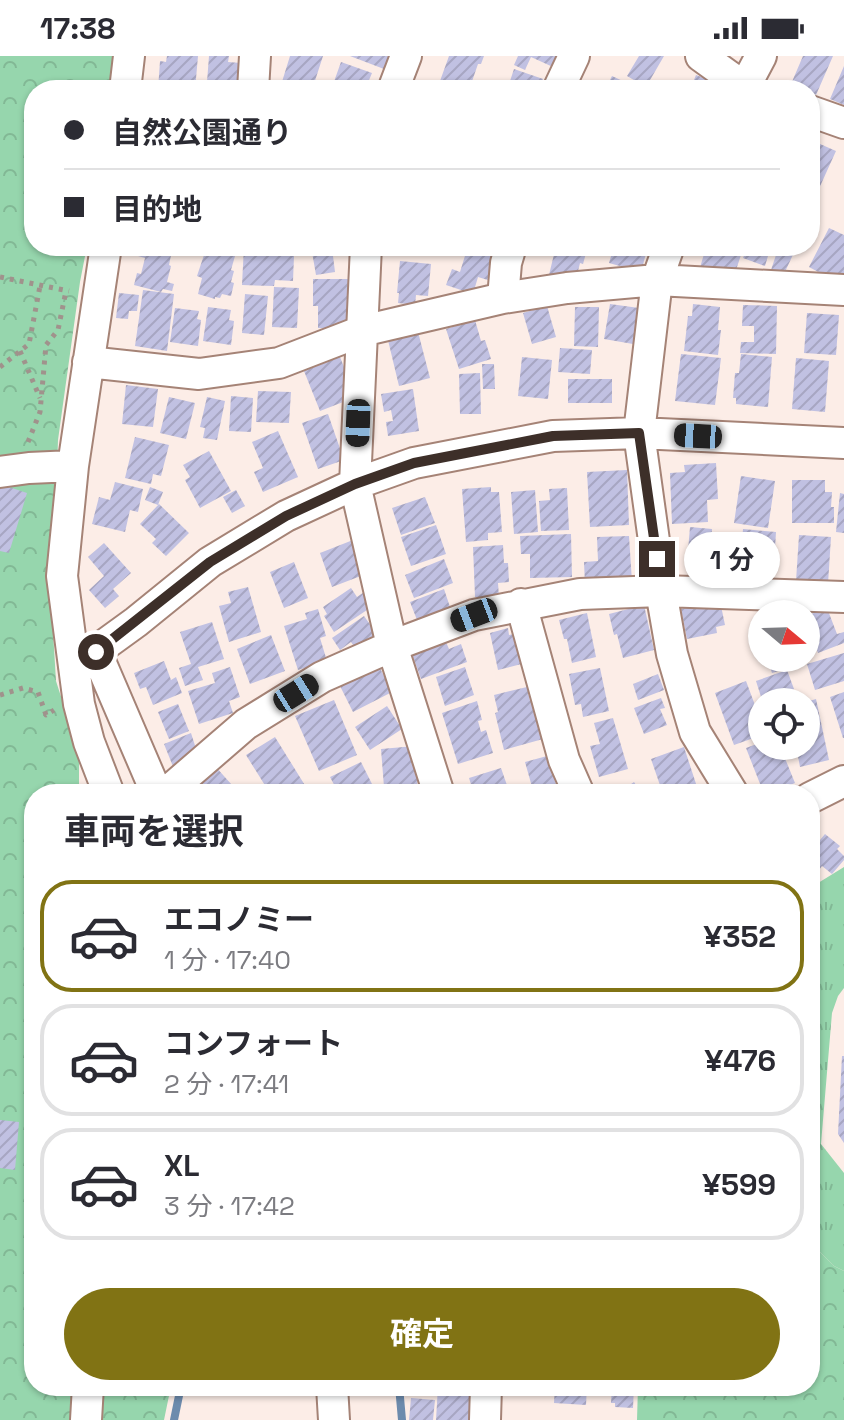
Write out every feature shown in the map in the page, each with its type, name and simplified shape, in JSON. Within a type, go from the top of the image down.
[{"type":"street","points":[[126,80],[129,56]]},
{"type":"street","points":[[254,80],[255,56]]},
{"type":"street","points":[[397,80],[406,56]]},
{"type":"street","points":[[563,80],[574,56]]},
{"type":"street","points":[[701,56],[732,80]]},
{"type":"street","points":[[750,80],[761,56]]},
{"type":"street","points":[[820,115],[844,123]]},
{"type":"street","points":[[104,256],[73,466],[62,576],[83,671],[89,742],[105,784]]},
{"type":"street","points":[[366,256],[355,484],[392,646],[436,784]]},
{"type":"street","points":[[503,298],[508,256]]},
{"type":"street","points":[[665,256],[657,280],[639,433],[672,654],[695,732],[727,784]]},
{"type":"street","points":[[88,362],[199,374],[279,363],[362,331],[503,298],[567,288],[657,280],[844,290]]},
{"type":"street","points":[[83,671],[210,562],[286,516],[355,484],[414,463],[553,436],[639,433],[844,443]]},
{"type":"street","points":[[9,464],[73,466]]},
{"type":"street","points":[[177,784],[246,724],[322,677],[474,615],[580,594],[661,591],[844,597]]},
{"type":"street","points":[[521,604],[564,760],[575,784]]},
{"type":"street","points":[[83,671],[151,784]]},
{"type":"street","points":[[820,793],[844,781]]},
{"type":"street","points":[[86,1420],[87,1396]]},
{"type":"street","points":[[333,1396],[334,1420]]},
{"type":"street","points":[[485,1420],[486,1396]]},
{"type":"path","points":[[0,277],[98,296]]},
{"type":"path","points":[[0,367],[29,344],[40,286]]},
{"type":"path","points":[[9,464],[28,441],[40,412],[46,345],[58,330],[66,291]]},
{"type":"path","points":[[20,351],[41,398]]},
{"type":"path","points":[[0,695],[23,688],[38,692],[46,715],[83,671]]},
{"type":"green space","points":[[0,56],[116,56],[113,80],[24,80],[24,256],[85,256],[58,440],[52,615],[56,681],[79,753],[79,784],[24,784],[24,1396],[169,1396],[164,1420],[0,1420]]},
{"type":"green space","points":[[844,867],[844,988],[832,1013],[821,1144],[844,1173],[844,1271],[820,1252],[820,882]]},
{"type":"green space","points":[[820,1252],[844,1271],[844,1420],[637,1420],[638,1396],[820,1396]]},
{"type":"building","points":[[167,56],[198,56],[196,80],[159,80],[160,61],[166,62]]},
{"type":"building","points":[[209,56],[229,56],[228,62],[241,63],[240,80],[207,80]]},
{"type":"building","points":[[290,56],[323,56],[315,80],[283,80]]},
{"type":"building","points":[[350,56],[389,56],[384,69]]},
{"type":"building","points":[[449,56],[484,56],[472,80],[440,80]]},
{"type":"building","points":[[518,56],[558,56],[553,67],[531,57],[525,70],[514,65]]},
{"type":"building","points":[[639,56],[664,56],[650,80],[634,80],[627,76]]},
{"type":"building","points":[[803,56],[833,56],[820,86],[820,80],[793,80]]},
{"type":"building","points":[[341,62],[372,73],[369,80],[335,80]]},
{"type":"building","points":[[844,66],[844,105],[830,99]]},
{"type":"building","points":[[514,69],[543,79],[543,80],[510,80]]},
{"type":"building","points":[[820,144],[836,151],[820,186]]},
{"type":"building","points":[[829,228],[844,235],[844,274],[839,283],[809,267],[815,256],[820,256],[820,246]]},
{"type":"building","points":[[138,256],[171,256],[167,282],[174,284],[172,291],[163,289],[161,292],[134,285],[145,258]]},
{"type":"building","points":[[204,256],[235,256],[231,270],[234,271],[231,282],[234,283],[231,296],[222,294],[215,299],[198,294],[202,278],[197,276]]},
{"type":"building","points":[[243,256],[294,256],[293,281],[275,280],[274,286],[242,285]]},
{"type":"building","points":[[313,256],[333,256],[335,272],[316,275]]},
{"type":"building","points":[[465,256],[495,256],[491,281],[478,277],[473,294],[446,285],[452,269],[460,272]]},
{"type":"building","points":[[554,256],[585,256],[576,279],[549,275]]},
{"type":"building","points":[[611,256],[645,256],[641,272],[609,263]]},
{"type":"building","points":[[703,256],[741,256],[735,273],[699,271]]},
{"type":"building","points":[[744,256],[768,256],[765,266]]},
{"type":"building","points":[[776,256],[792,256],[784,274],[771,270]]},
{"type":"building","points":[[400,261],[431,264],[428,296],[416,295],[415,305],[398,303]]},
{"type":"building","points":[[313,279],[348,279],[347,329],[318,328],[318,306],[313,306]]},
{"type":"building","points":[[274,287],[299,288],[297,328],[272,327]]},
{"type":"building","points":[[143,290],[174,294],[167,351],[135,346]]},
{"type":"building","points":[[119,293],[139,295],[137,311],[129,311],[128,319],[116,318]]},
{"type":"building","points":[[245,294],[268,296],[264,335],[242,333]]},
{"type":"building","points":[[610,304],[639,308],[633,344],[604,339]]},
{"type":"building","points":[[693,304],[720,307],[718,355],[684,351],[688,316],[692,316]]},
{"type":"building","points":[[743,305],[777,306],[776,354],[740,353],[741,342],[754,342],[754,326],[742,326]]},
{"type":"building","points":[[547,306],[556,337],[532,344],[523,313]]},
{"type":"building","points":[[208,307],[231,310],[229,320],[234,321],[231,345],[203,341]]},
{"type":"building","points":[[575,307],[599,307],[598,347],[574,346]]},
{"type":"building","points":[[175,308],[199,311],[198,346],[170,342]]},
{"type":"building","points":[[807,313],[839,315],[836,355],[804,353]]},
{"type":"building","points":[[475,320],[481,341],[485,340],[491,359],[459,369],[446,329]]},
{"type":"building","points":[[417,328],[430,378],[399,386],[387,336]]},
{"type":"building","points":[[560,348],[592,350],[590,374],[558,372]]},
{"type":"building","points":[[681,354],[721,358],[715,405],[675,401]]},
{"type":"building","points":[[741,354],[772,357],[768,407],[736,404],[736,398],[733,398],[735,373],[739,373]]},
{"type":"building","points":[[340,357],[356,397],[320,411],[304,371]]},
{"type":"building","points":[[522,357],[552,360],[548,399],[518,396]]},
{"type":"building","points":[[796,358],[829,361],[825,412],[792,409]]},
{"type":"building","points":[[482,364],[494,364],[495,389],[483,389]]},
{"type":"building","points":[[480,373],[481,414],[460,414],[459,374]]},
{"type":"building","points":[[568,379],[612,379],[612,403],[568,403]]},
{"type":"building","points":[[126,385],[158,389],[153,427],[122,424]]},
{"type":"building","points":[[413,389],[419,431],[388,436],[386,422],[393,421],[391,410],[384,412],[381,394]]},
{"type":"building","points":[[258,391],[291,392],[289,423],[256,422]]},
{"type":"building","points":[[231,396],[253,398],[251,432],[229,431]]},
{"type":"building","points":[[169,397],[195,403],[186,439],[160,433]]},
{"type":"building","points":[[207,397],[225,401],[217,440],[203,438],[205,428],[200,427]]},
{"type":"building","points":[[328,414],[344,460],[318,469],[302,423]]},
{"type":"building","points":[[278,431],[298,477],[263,492],[254,472],[263,468],[252,442]]},
{"type":"building","points":[[135,437],[169,445],[161,476],[153,474],[151,484],[125,478]]},
{"type":"building","points":[[209,451],[231,491],[200,508],[185,480],[190,477],[183,465]]},
{"type":"building","points":[[716,463],[718,499],[707,500],[708,522],[672,524],[670,473],[685,472],[684,465]]},
{"type":"building","points":[[627,470],[629,525],[590,527],[587,472]]},
{"type":"building","points":[[741,476],[775,481],[768,528],[734,523]]},
{"type":"building","points":[[792,480],[825,480],[825,492],[832,492],[834,523],[792,523]]},
{"type":"building","points":[[115,482],[143,489],[138,512],[130,510],[125,532],[92,524],[99,497],[110,500]]},
{"type":"building","points":[[0,484],[27,493],[9,553],[0,551]]},
{"type":"building","points":[[150,487],[163,492],[158,505],[145,500]]},
{"type":"building","points":[[491,487],[491,492],[499,492],[502,532],[488,533],[488,540],[466,542],[462,489]]},
{"type":"building","points":[[567,488],[569,530],[541,531],[539,501],[550,500],[549,489]]},
{"type":"building","points":[[236,490],[245,506],[232,513],[223,497]]},
{"type":"building","points":[[535,490],[538,532],[514,534],[511,492]]},
{"type":"building","points":[[840,493],[844,494],[844,533],[836,532]]},
{"type":"building","points":[[425,497],[435,523],[401,535],[392,508]]},
{"type":"building","points":[[159,504],[189,533],[166,556],[152,543],[156,539],[140,524]]},
{"type":"building","points":[[436,525],[446,554],[411,566],[401,537]]},
{"type":"building","points":[[690,527],[712,529],[713,554],[710,554],[709,565],[687,563]]},
{"type":"building","points":[[743,529],[776,532],[773,581],[739,579]]},
{"type":"building","points":[[571,534],[572,577],[530,578],[530,554],[521,554],[520,536]]},
{"type":"building","points":[[799,535],[831,537],[828,584],[796,581]]},
{"type":"building","points":[[629,536],[632,582],[585,585],[584,562],[598,561],[597,537]]},
{"type":"building","points":[[353,540],[366,574],[332,587],[320,553]]},
{"type":"building","points":[[104,543],[131,573],[113,589],[119,596],[105,608],[89,590],[104,576],[88,557]]},
{"type":"building","points":[[503,545],[509,582],[498,583],[499,597],[475,597],[473,547]]},
{"type":"building","points":[[444,559],[453,583],[414,598],[405,575]]},
{"type":"building","points":[[294,562],[308,598],[284,608],[270,572]]},
{"type":"building","points":[[248,587],[261,632],[229,642],[219,606],[231,603],[228,592]]},
{"type":"building","points":[[351,588],[357,597],[367,590],[376,604],[334,632],[324,616],[327,614],[323,607]]},
{"type":"building","points":[[444,589],[452,613],[419,625],[410,602]]},
{"type":"building","points":[[720,601],[725,625],[716,627],[717,633],[687,639],[681,609]]},
{"type":"building","points":[[644,605],[654,650],[623,658],[609,614]]},
{"type":"building","points":[[827,608],[837,634],[844,632],[844,643],[820,652],[820,611]]},
{"type":"building","points":[[318,609],[326,636],[320,638],[327,661],[298,670],[284,626],[307,619],[305,613]]},
{"type":"building","points":[[587,613],[596,657],[572,663],[559,620]]},
{"type":"building","points":[[364,616],[379,637],[358,652],[351,642],[340,650],[332,638]]},
{"type":"building","points":[[212,622],[224,659],[198,667],[203,680],[185,686],[179,668],[191,664],[180,632]]},
{"type":"building","points":[[508,628],[509,635],[522,632],[529,662],[498,670],[490,633]]},
{"type":"building","points":[[271,635],[285,671],[250,684],[237,649]]},
{"type":"building","points":[[446,642],[449,649],[461,644],[467,662],[421,679],[412,654]]},
{"type":"building","points":[[844,653],[844,681],[814,688],[809,672],[820,672],[820,660]]},
{"type":"building","points":[[164,661],[171,680],[176,677],[182,693],[153,705],[146,687],[140,689],[134,673]]},
{"type":"building","points":[[379,666],[392,692],[353,712],[340,686]]},
{"type":"building","points":[[230,667],[240,697],[229,701],[233,713],[199,724],[188,691],[215,683],[212,673]]},
{"type":"building","points":[[465,667],[474,695],[445,706],[436,677]]},
{"type":"building","points":[[600,668],[609,711],[583,717],[581,704],[575,705],[569,674]]},
{"type":"building","points":[[788,672],[794,688],[758,688],[756,681]]},
{"type":"building","points":[[658,674],[664,690],[638,700],[633,684]]},
{"type":"building","points":[[746,681],[748,740],[734,745],[715,693]]},
{"type":"building","points":[[527,687],[543,739],[504,750],[494,695]]},
{"type":"building","points":[[844,692],[844,738],[843,738],[830,697]]},
{"type":"building","points":[[661,698],[665,708],[660,709],[667,725],[644,734],[634,708]]},
{"type":"building","points":[[334,700],[357,755],[319,771],[295,716]]},
{"type":"building","points":[[477,701],[482,720],[478,721],[481,732],[486,730],[493,753],[458,764],[442,713]]},
{"type":"building","points":[[178,704],[189,731],[169,739],[158,712]]},
{"type":"building","points":[[387,706],[402,729],[370,750],[355,727]]},
{"type":"building","points":[[613,718],[628,769],[599,777],[590,746],[600,744],[594,723]]},
{"type":"building","points":[[820,718],[829,760],[800,767],[799,760],[820,760]]},
{"type":"building","points":[[191,733],[199,758],[176,774],[164,744]]},
{"type":"building","points":[[275,737],[304,784],[264,784],[246,755]]},
{"type":"building","points":[[415,746],[417,784],[384,784],[381,749]]},
{"type":"building","points":[[684,747],[696,784],[660,784],[651,759]]},
{"type":"building","points":[[547,756],[556,784],[531,784],[525,762]]},
{"type":"building","points":[[751,760],[786,760],[795,783],[760,784]]},
{"type":"building","points":[[361,762],[372,784],[334,784],[330,777]]},
{"type":"building","points":[[215,766],[231,784],[197,784]]},
{"type":"building","points":[[501,768],[507,784],[471,784],[469,778]]},
{"type":"building","points":[[825,834],[840,846],[837,849],[844,856],[832,874],[822,866],[820,869],[820,840]]},
{"type":"building","points":[[844,1056],[844,1143],[838,1134]]},
{"type":"building","points":[[0,1120],[19,1122],[15,1170],[0,1168]]},
{"type":"building","points":[[437,1396],[473,1396],[471,1420],[436,1420]]},
{"type":"building","points":[[554,1396],[586,1396],[586,1405],[554,1403]]},
{"type":"building","points":[[611,1396],[634,1396],[633,1408],[615,1407],[615,1403],[611,1403]]},
{"type":"building","points":[[411,1398],[435,1400],[433,1420],[409,1420]]},
{"type":"waterway","points":[[174,1420],[179,1396]]},
{"type":"waterway","points":[[400,1396],[402,1420]]},
{"type":"route","points":[[96,652],[210,562],[286,516],[355,484],[414,463],[553,436],[639,433],[657,559]]}]
